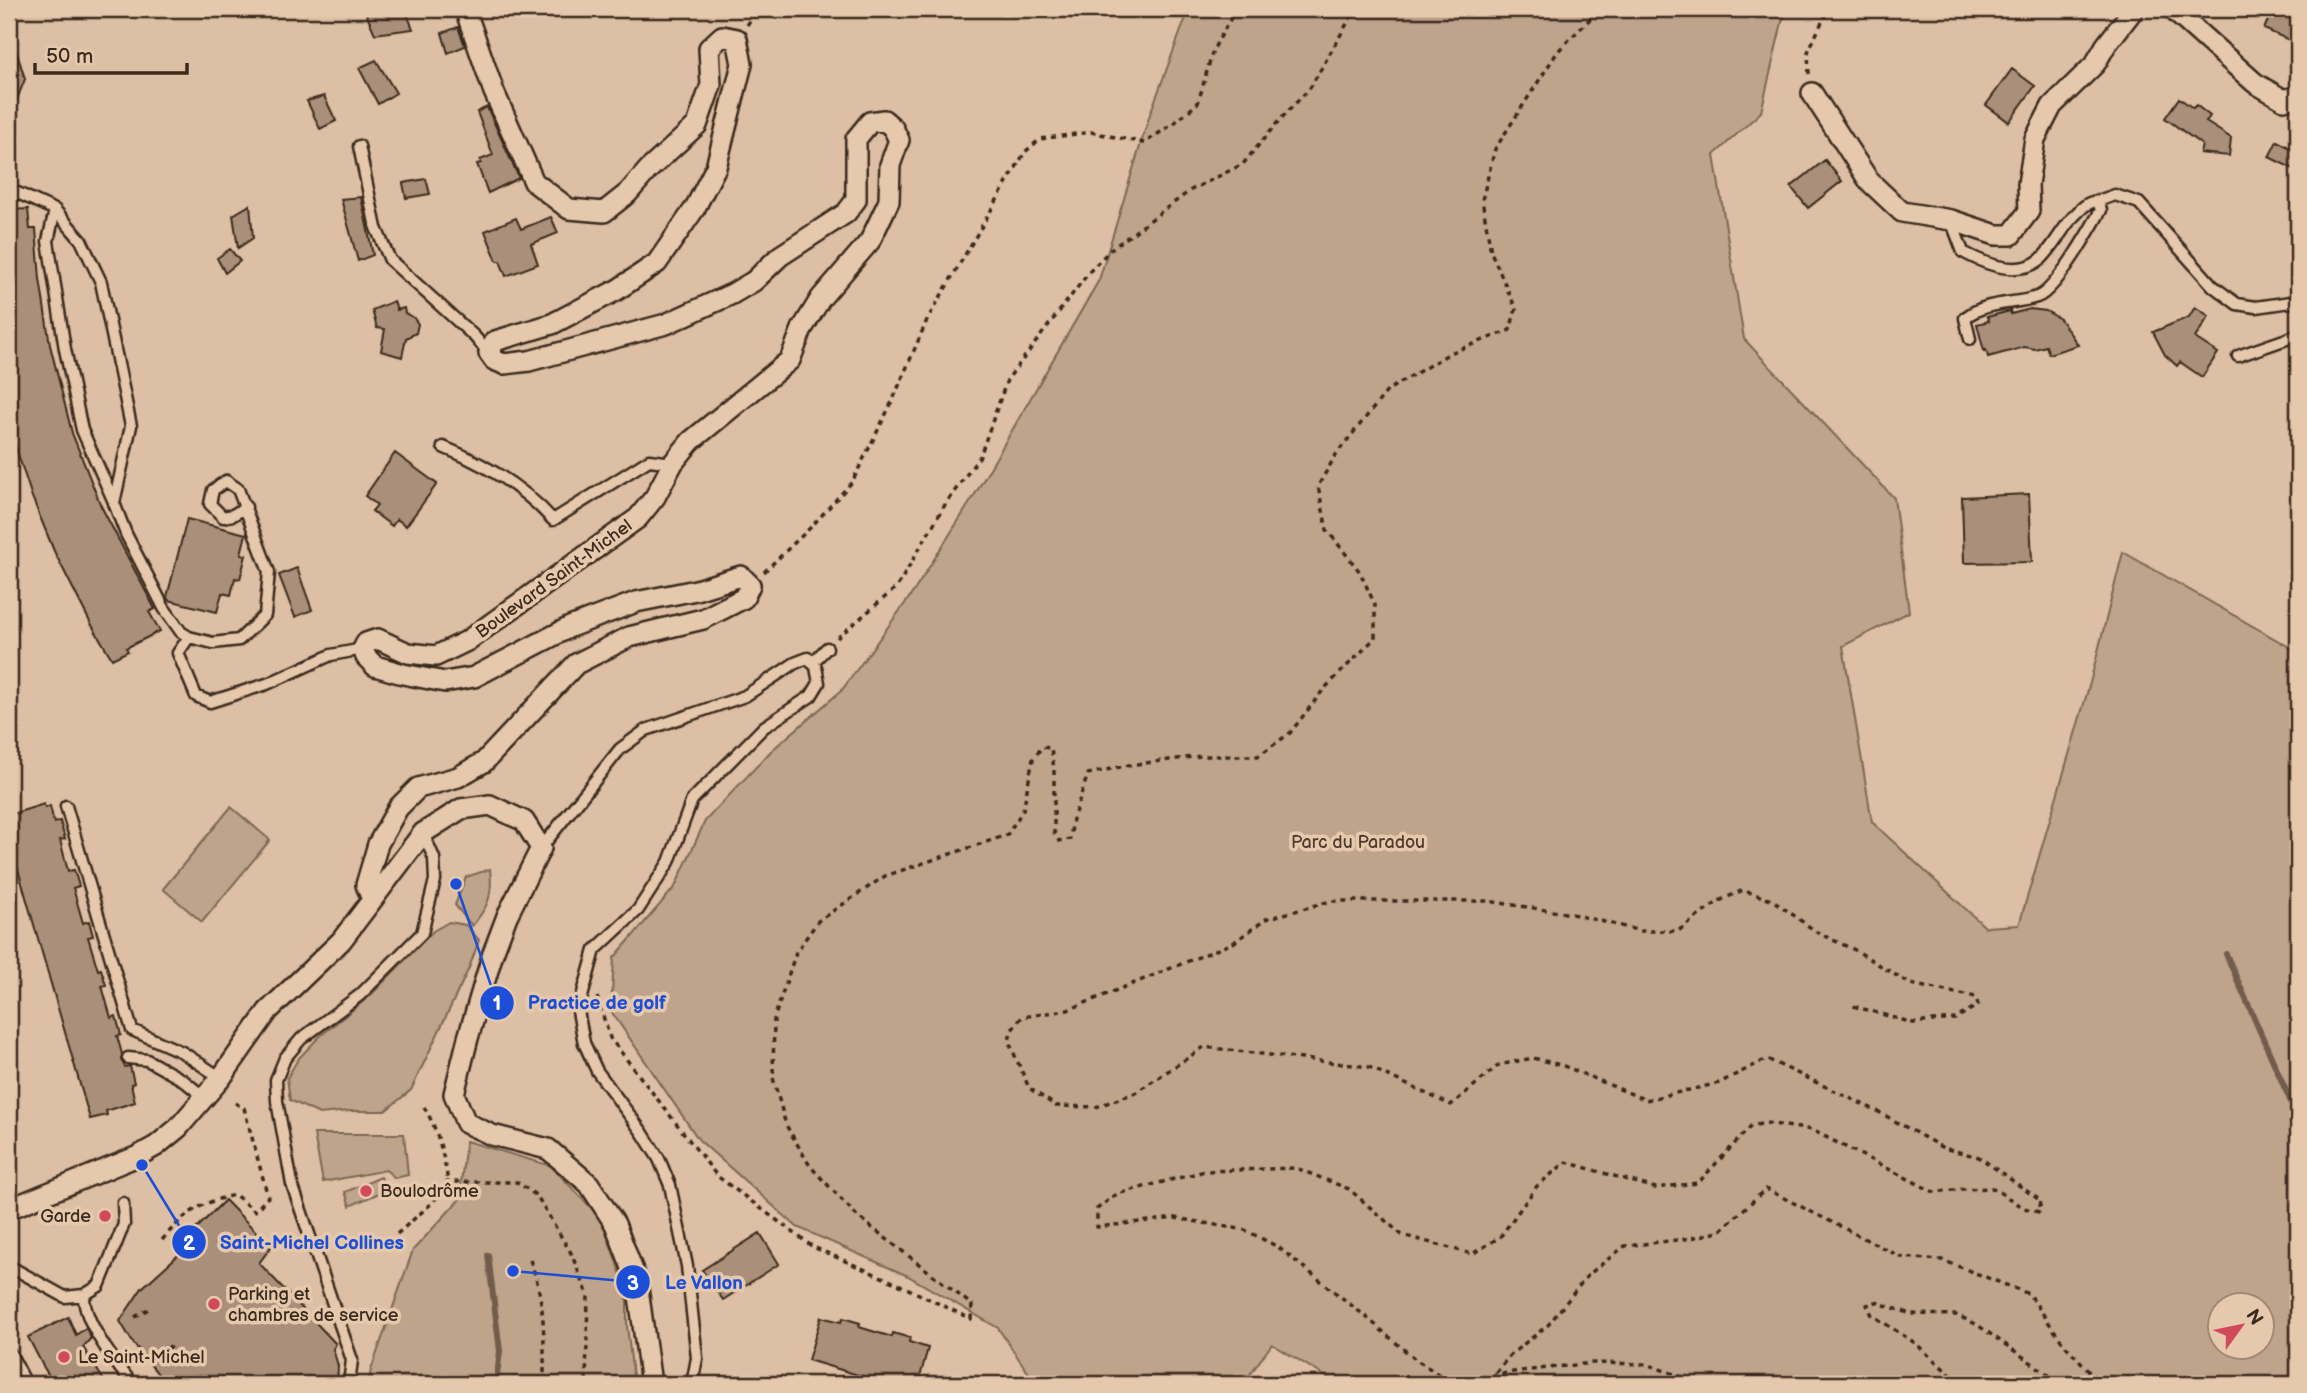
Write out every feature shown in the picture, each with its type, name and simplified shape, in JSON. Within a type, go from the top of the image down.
[{"type":"street","points":[[465,9],[494,92],[534,182],[569,209],[604,212],[628,193],[648,170],[697,125],[711,85],[709,48],[722,36],[737,39],[742,64],[716,167],[695,208],[657,263],[617,290],[552,324],[495,341],[489,353]]},
{"type":"street","points":[[1812,93],[1869,181],[1902,212],[1951,220],[1996,235],[2011,235],[2029,211],[2028,184],[2035,139],[2052,106],[2095,64],[2134,9]]},
{"type":"street","points":[[2172,9],[2255,83],[2284,100],[2298,96]]},
{"type":"street","name":"Boulevard Saint-Michel","points":[[489,353],[494,360],[504,364],[529,361],[666,324],[732,294],[754,281],[780,256],[846,213],[856,200],[856,139],[870,122],[884,120],[894,128],[899,140],[890,165],[888,201],[870,242],[821,298],[802,329],[790,360],[691,441],[673,463],[655,497],[639,518],[467,641],[436,656],[408,653],[378,639],[366,643],[363,649],[374,666],[445,682],[474,677],[570,627],[636,602],[696,590],[741,576],[750,585]]},
{"type":"street","points":[[372,899],[366,885],[378,844],[398,808],[418,788],[458,777],[484,762],[576,664],[629,638],[703,619],[744,598],[750,585]]},
{"type":"street","points":[[9,1209],[105,1171],[156,1146],[178,1128],[205,1098],[268,1011],[341,941],[423,833],[461,809],[490,805],[524,821],[541,848],[507,916],[493,953],[454,1094],[466,1123],[492,1135],[548,1150],[589,1184],[615,1224],[637,1281],[651,1384]]},
{"type":"street","points":[[9,1355],[24,1384]]},
{"type":"lane","points":[[359,146],[376,228],[390,260],[474,336],[489,353]]},
{"type":"lane","points":[[9,189],[55,210],[81,240],[101,282],[131,426],[114,503]]},
{"type":"lane","points":[[1951,220],[1963,252],[1988,265],[2017,268],[2040,260],[2088,202],[2115,195],[2139,203],[2213,286],[2237,304],[2256,307],[2298,301]]},
{"type":"lane","points":[[1970,339],[1965,318],[1975,309],[2040,297],[2053,285],[2090,231],[2101,210],[2098,201]]},
{"type":"lane","points":[[55,210],[48,241],[65,349],[82,430],[126,534],[164,608],[181,632],[189,638],[213,643],[239,640],[265,615],[269,572],[246,507]]},
{"type":"lane","points":[[2238,356],[2298,335]]},
{"type":"lane","points":[[443,447],[471,458],[512,482],[534,499],[553,520],[649,460],[673,463]]},
{"type":"lane","points":[[189,638],[178,653],[196,696],[210,702],[267,684],[331,654],[363,649]]},
{"type":"lane","points":[[812,663],[827,648]]},
{"type":"lane","points":[[541,848],[620,749],[646,730],[745,696],[795,663],[808,659],[816,667],[819,683],[811,696],[764,727],[692,800],[669,862],[638,911],[595,950],[578,1011],[584,1042],[597,1072],[653,1150],[670,1185],[689,1280],[697,1358],[692,1384]]},
{"type":"lane","points":[[66,806],[132,1030],[182,1052],[220,1078]]},
{"type":"lane","points":[[349,1384],[352,1360],[292,1184],[277,1101],[276,1080],[285,1058],[301,1039],[360,995],[422,933],[435,880],[434,858],[423,833]]},
{"type":"lane","points":[[128,1058],[147,1060],[183,1080],[205,1098]]},
{"type":"lane","points":[[9,1266],[65,1297],[84,1295],[99,1286],[124,1224],[123,1203]]},
{"type":"lane","points":[[84,1295],[83,1305],[100,1338],[132,1384]]},
{"type":"path","points":[[750,585],[811,527],[852,482],[892,402],[927,320],[1026,152],[1040,139],[1091,132],[1144,143],[1198,103],[1213,50],[1232,16],[1240,9]]},
{"type":"path","points":[[827,648],[897,587],[946,503],[980,456],[1007,380],[1090,271],[1118,244],[1191,190],[1243,164],[1310,88],[1358,9]]},
{"type":"path","points":[[587,976],[596,992],[610,1038],[717,1175],[813,1247],[971,1319],[972,1305],[857,1216],[810,1166],[786,1125],[773,1078],[774,1019],[796,952],[818,921],[885,876],[1007,835],[1023,810],[1033,759],[1042,747],[1051,748],[1054,770],[1054,832],[1059,841],[1070,839],[1073,819],[1088,774],[1129,765],[1201,756],[1258,756],[1290,733],[1324,689],[1376,638],[1375,605],[1360,572],[1327,530],[1318,486],[1337,453],[1388,390],[1450,353],[1510,330],[1516,309],[1490,252],[1482,200],[1495,149],[1559,51],[1600,9]]},
{"type":"path","points":[[1812,93],[1808,52],[1828,9]]},
{"type":"path","points":[[1702,1384],[1646,1364],[1592,1363],[1452,1383],[1415,1359],[1278,1247],[1245,1230],[1175,1218],[1097,1227],[1097,1209],[1117,1194],[1205,1171],[1296,1168],[1349,1189],[1402,1235],[1472,1254],[1500,1237],[1536,1186],[1566,1162],[1655,1188],[1698,1183],[1731,1144],[1751,1126],[1766,1123],[1812,1130],[1934,1192],[1993,1188],[2024,1208],[2039,1212],[2041,1201],[1979,1157],[1943,1148],[1877,1111],[1767,1059],[1719,1083],[1646,1100],[1564,1066],[1533,1058],[1499,1065],[1451,1105],[1369,1067],[1204,1047],[1135,1093],[1096,1107],[1056,1106],[1029,1088],[1009,1042],[1010,1031],[1022,1017],[1068,1010],[1233,943],[1266,919],[1331,901],[1487,901],[1572,914],[1641,931],[1678,931],[1718,901],[1743,890],[1774,901],[1818,933],[1857,951],[1910,984],[1976,997],[1978,1004],[1955,1019],[1913,1023],[1853,1006]]},
{"type":"path","points":[[162,1240],[178,1222],[209,1201],[235,1195],[255,1211],[268,1197],[244,1108],[233,1102]]},
{"type":"path","points":[[397,1234],[433,1202],[448,1182],[444,1157],[433,1122],[424,1107]]},
{"type":"path","points":[[448,1182],[517,1182],[537,1196],[571,1253],[587,1296],[586,1384]]},
{"type":"path","points":[[1494,1375],[1510,1355],[1548,1325],[1588,1275],[1625,1246],[1719,1232],[1766,1189],[1900,1257],[1942,1260],[2029,1294],[2063,1343],[2095,1377],[2109,1384]]},
{"type":"path","points":[[530,1260],[539,1284],[544,1317],[544,1384]]},
{"type":"path","points":[[1958,1384],[1915,1343],[1872,1315],[1867,1305],[1876,1301],[1911,1314],[1956,1315],[1976,1324],[2062,1384]]},
{"type":"path","points":[[135,1317],[150,1308]]},
{"type":"path","points":[[159,1355],[173,1344]]},
{"type":"green space","name":"Parc du Paradou","points":[[1189,9],[1788,9],[1783,18],[1761,112],[1714,155],[1744,339],[1894,498],[1909,612],[1843,646],[1872,822],[1985,927],[2019,925],[2090,683],[2123,552],[2298,652],[2298,1384],[1338,1384],[1272,1344],[1243,1384],[1036,1384],[998,1328],[908,1276],[797,1227],[699,1140],[611,1011],[614,958],[675,887],[705,821],[771,751],[842,690],[914,591],[974,496],[1099,280],[1150,114]]},
{"type":"green space","points":[[231,807],[270,840],[202,922],[163,889]]},
{"type":"green space","points":[[490,869],[489,900],[472,926],[455,905],[466,877]]},
{"type":"green space","points":[[449,922],[466,925],[479,940],[469,968],[411,1090],[385,1111],[319,1114],[290,1100],[287,1078],[298,1059],[320,1036],[371,995],[433,931]]},
{"type":"green space","points":[[314,1134],[404,1134],[408,1175],[395,1178],[386,1170],[323,1182]]},
{"type":"green space","points":[[466,1141],[551,1166],[601,1218],[627,1292],[627,1326],[634,1384],[368,1384],[413,1250],[459,1200]]},
{"type":"green space","name":"Boulodrôme","points":[[381,1177],[386,1190],[350,1206],[345,1192]]},
{"type":"building","points":[[364,9],[405,9],[413,29],[375,34]]},
{"type":"building","points":[[2273,9],[2298,9],[2298,44],[2264,29]]},
{"type":"building","points":[[458,27],[465,46],[448,53],[442,33]]},
{"type":"building","points":[[13,40],[25,79],[10,117],[9,41]]},
{"type":"building","points":[[376,60],[396,93],[378,104],[359,68]]},
{"type":"building","points":[[2012,69],[2035,86],[2009,122],[1986,105]]},
{"type":"building","points":[[324,96],[336,121],[320,129],[307,101]]},
{"type":"building","points":[[2179,98],[2193,108],[2196,105],[2210,116],[2206,122],[2231,138],[2229,156],[2200,153],[2202,145],[2165,118]]},
{"type":"building","points":[[487,107],[519,178],[488,193],[477,164],[493,155],[477,112]]},
{"type":"building","points":[[2277,141],[2298,152],[2298,171],[2269,157]]},
{"type":"building","points":[[1825,160],[1842,181],[1808,208],[1791,187]]},
{"type":"building","points":[[426,179],[430,194],[406,198],[403,183]]},
{"type":"building","points":[[361,197],[373,255],[358,261],[341,199]]},
{"type":"building","points":[[250,205],[253,238],[238,248],[233,215]]},
{"type":"building","points":[[28,209],[30,229],[36,229],[50,345],[72,433],[101,506],[155,609],[149,612],[160,631],[126,648],[128,651],[112,659],[54,551],[32,497],[9,427],[9,210]]},
{"type":"building","points":[[551,217],[558,233],[531,244],[538,264],[506,276],[485,231],[516,218],[521,229]]},
{"type":"building","points":[[230,249],[240,261],[225,273],[217,258]]},
{"type":"building","points":[[394,301],[397,310],[404,308],[405,313],[418,324],[416,333],[406,338],[402,357],[381,351],[385,329],[377,328],[372,310]]},
{"type":"building","points":[[2195,307],[2209,316],[2195,338],[2218,353],[2202,377],[2180,362],[2177,366],[2165,355],[2153,332],[2189,317]]},
{"type":"building","points":[[2030,309],[2046,311],[2060,319],[2078,345],[2049,354],[2046,346],[2035,349],[2025,347],[1988,357],[1977,324],[1989,321],[1987,317]]},
{"type":"building","points":[[395,453],[437,484],[406,526],[397,519],[392,526],[372,511],[377,505],[365,496]]},
{"type":"building","points":[[2029,494],[2032,562],[1964,563],[1962,497]]},
{"type":"building","points":[[187,519],[246,534],[241,554],[246,555],[240,579],[235,578],[231,595],[222,593],[217,612],[168,600],[167,597]]},
{"type":"building","points":[[297,568],[312,610],[295,617],[279,575]]},
{"type":"building","points":[[44,804],[45,808],[50,806],[54,823],[60,821],[65,839],[60,840],[68,871],[74,870],[79,886],[73,888],[83,923],[89,921],[93,936],[88,937],[98,970],[101,969],[106,985],[102,986],[111,1018],[116,1016],[121,1035],[117,1036],[121,1060],[125,1067],[130,1066],[134,1083],[131,1084],[135,1102],[106,1111],[107,1115],[90,1119],[9,838],[9,815]]},
{"type":"building","name":"Parking et chambres de service","points":[[225,1200],[271,1247],[259,1263],[336,1344],[333,1349],[338,1366],[337,1384],[166,1384],[133,1343],[120,1321],[142,1288],[197,1238],[193,1232]]},
{"type":"building","points":[[760,1233],[779,1264],[723,1300],[702,1270]]},
{"type":"building","name":"Le Saint-Michel","points":[[68,1317],[76,1335],[86,1328],[91,1338],[83,1347],[106,1384],[54,1384],[43,1366],[28,1337]]},
{"type":"building","points":[[821,1317],[841,1322],[843,1318],[860,1323],[859,1327],[892,1337],[893,1333],[910,1338],[909,1342],[928,1348],[918,1384],[888,1384],[808,1360]]},
{"type":"waterway","points":[[2226,954],[2298,1118]]},
{"type":"waterway","points":[[488,1255],[500,1351],[496,1384]]},
{"type":"place","name":"Practice de golf","points":[[456,884]]},
{"type":"place","name":"Saint-Michel Collines","points":[[142,1165]]},
{"type":"place","name":"Boulodrôme","points":[[366,1191]]},
{"type":"place","name":"Garde","points":[[105,1216]]},
{"type":"place","name":"Le Vallon","points":[[513,1271]]},
{"type":"place","name":"Parking et chambres de service","points":[[214,1304]]},
{"type":"place","name":"Le Saint-Michel","points":[[64,1357]]}]
